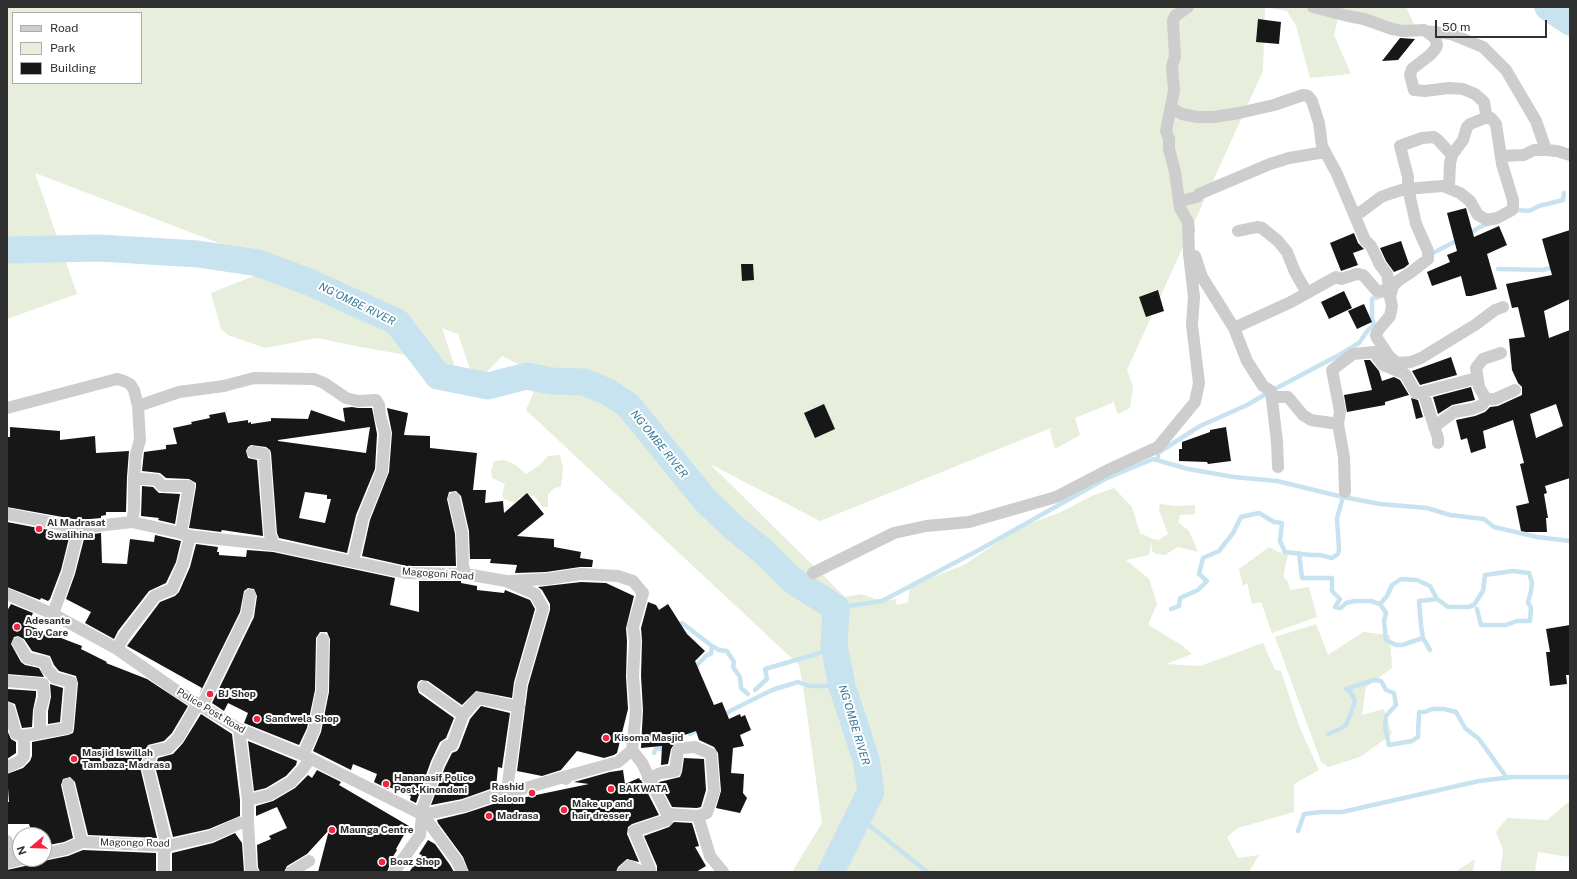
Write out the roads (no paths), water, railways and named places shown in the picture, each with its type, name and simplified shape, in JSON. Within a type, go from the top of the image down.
[{"type":"street","points":[[1188,7],[1175,16],[1173,22],[1175,58],[1172,66],[1174,91],[1166,131],[1169,139],[1169,149],[1180,201],[1180,208],[1188,222],[1192,244],[1202,277],[1234,328],[1247,361],[1263,386],[1271,391],[1278,467]]},
{"type":"street","points":[[1313,7],[1364,19],[1392,29],[1403,31],[1424,30],[1451,34],[1483,47],[1506,70],[1536,121],[1546,150]]},
{"type":"street","points":[[1424,30],[1435,38],[1437,45],[1430,55],[1412,68],[1410,75],[1414,90],[1425,91],[1463,88],[1475,94],[1484,102],[1486,114],[1484,118]]},
{"type":"street","points":[[1171,108],[1182,114],[1197,118],[1214,117],[1274,105],[1303,95],[1308,96],[1312,101],[1319,122],[1322,146],[1337,174],[1365,240],[1371,246],[1386,274],[1389,287],[1383,291],[1377,292],[1372,287],[1368,279],[1363,275],[1357,274],[1340,279],[1336,277],[1307,293],[1234,328]]},
{"type":"street","points":[[1354,213],[1361,212],[1389,194],[1408,188],[1443,186],[1460,193],[1470,201],[1478,215],[1487,220],[1497,218],[1512,210],[1513,200],[1504,174],[1496,124],[1491,118],[1484,118],[1470,124],[1467,128],[1463,140],[1452,155],[1450,163],[1449,188]]},
{"type":"street","points":[[1452,155],[1434,137],[1422,138],[1402,145],[1400,149],[1408,177],[1408,188],[1416,224],[1428,251],[1428,259],[1399,280],[1390,292],[1392,306],[1390,316],[1382,324],[1376,335],[1389,356],[1397,363],[1410,362],[1421,358],[1475,325],[1495,310],[1503,307]]},
{"type":"street","points":[[1502,156],[1524,154],[1534,150],[1557,151],[1570,155]]},
{"type":"street","points":[[1180,201],[1196,196],[1270,164],[1289,158],[1325,152]]},
{"type":"street","points":[[813,573],[894,533],[926,526],[969,522],[1056,497],[1108,470],[1158,447],[1195,402],[1199,383],[1192,325],[1194,297],[1189,254],[1188,222]]},
{"type":"street","points":[[1238,232],[1257,227],[1262,228],[1278,241],[1287,252],[1295,272],[1307,293]]},
{"type":"street","points":[[1345,492],[1344,457],[1338,424],[1340,411],[1332,370],[1353,354],[1374,352],[1383,365],[1405,374],[1416,393],[1477,378]]},
{"type":"street","points":[[1486,399],[1477,378],[1476,368],[1483,359],[1502,353]]},
{"type":"street","points":[[138,406],[179,392],[224,386],[254,378],[314,379],[324,383],[346,398],[358,401],[376,400],[379,404],[385,434],[382,471],[363,518],[353,561]]},
{"type":"street","points":[[7,408],[117,379],[130,384],[134,390],[138,406],[140,440],[136,454],[134,510],[132,522]]},
{"type":"street","points":[[1486,399],[1495,399],[1515,390]]},
{"type":"street","points":[[1423,392],[1438,438],[1438,443]]},
{"type":"street","points":[[1272,397],[1288,397],[1303,415],[1311,420],[1338,424]]},
{"type":"street","points":[[1434,426],[1454,412],[1472,409],[1482,405],[1486,399]]},
{"type":"street","points":[[253,452],[264,454],[270,535],[274,545]]},
{"type":"street","points":[[117,649],[124,636],[155,596],[172,589],[183,564],[189,486],[162,486],[157,480],[134,478]]},
{"type":"street","points":[[454,498],[462,533],[463,566],[466,574]]},
{"type":"street","name":"Magogoni Road","points":[[7,514],[79,528],[132,522],[185,535],[274,545],[406,573],[466,574],[506,581],[536,594],[543,608],[521,684],[507,791]]},
{"type":"street","points":[[53,614],[68,572],[79,528]]},
{"type":"street","points":[[506,581],[547,579],[581,574],[618,576],[633,581],[644,593],[633,627],[635,641],[634,676],[636,711],[632,750],[642,763],[648,778],[667,814],[667,820],[634,831],[650,869],[642,872],[629,866],[623,872]]},
{"type":"street","name":"Police Post Road","points":[[7,594],[53,614],[117,649],[174,689],[239,729],[306,757],[423,815]]},
{"type":"street","points":[[164,872],[164,852],[167,846],[147,765],[153,751],[168,748],[178,738],[194,710],[205,700],[247,614],[250,595]]},
{"type":"street","points":[[248,800],[269,795],[291,782],[302,770],[314,730],[322,691],[323,639]]},
{"type":"street","points":[[7,708],[10,708],[16,734],[24,736],[67,728],[71,682],[55,678],[47,669],[45,662],[27,658],[18,643]]},
{"type":"street","points":[[7,681],[43,684],[44,697],[40,710],[40,732]]},
{"type":"street","points":[[424,686],[463,715]]},
{"type":"street","points":[[394,872],[420,834],[423,807],[438,764],[447,746],[452,745],[463,715],[478,698],[519,707]]},
{"type":"street","points":[[239,729],[248,800],[251,870],[253,872]]},
{"type":"street","points":[[7,767],[20,761],[24,756],[24,736]]},
{"type":"street","points":[[648,778],[662,773],[675,771],[678,750],[682,748],[694,747],[711,754],[714,791],[707,813],[698,816],[667,814]]},
{"type":"street","points":[[423,815],[464,806],[507,791],[526,788],[618,762],[632,750]]},
{"type":"street","points":[[68,784],[82,842]]},
{"type":"street","points":[[423,815],[457,861],[462,872]]},
{"type":"street","points":[[698,816],[710,856],[723,872]]},
{"type":"street","name":"Magongo Road","points":[[52,852],[66,849],[82,842],[167,846],[211,836],[240,823],[248,824]]},
{"type":"street","points":[[7,841],[9,862]]},
{"type":"street","points":[[292,872],[309,861]]},
{"type":"waterway","points":[[1548,7],[1570,22]]},
{"type":"waterway","points":[[1514,212],[1517,210],[1529,211],[1539,206],[1563,200],[1564,193]]},
{"type":"waterway","points":[[1468,235],[1489,223]]},
{"type":"waterway","points":[[1429,255],[1460,239]]},
{"type":"waterway","name":"NG'OMBE RIVER","points":[[7,250],[99,248],[198,254],[258,263],[309,282],[397,322],[438,376],[488,386],[527,376],[551,381],[584,382],[608,392],[628,405],[705,500],[733,527],[764,552],[792,580],[836,608],[834,645],[842,686],[866,759],[871,791],[831,872]]},
{"type":"waterway","points":[[1498,269],[1542,270],[1555,267]]},
{"type":"waterway","points":[[1158,460],[1158,453],[1200,426],[1247,405],[1359,343],[1368,330],[1374,325],[1372,319],[1372,299],[1384,295]]},
{"type":"waterway","points":[[836,608],[882,601],[979,550],[1105,479],[1153,459],[1188,469],[1234,477],[1277,481],[1343,497],[1380,504],[1427,508],[1450,515],[1484,519],[1494,527],[1537,537],[1570,541]]},
{"type":"waterway","points":[[1171,609],[1179,606],[1180,598],[1198,590],[1207,581],[1199,574],[1203,558],[1219,551],[1233,533],[1241,517],[1259,513],[1274,522],[1282,523],[1280,541],[1285,552],[1320,555],[1332,558],[1338,554],[1339,550],[1337,518],[1343,497]]},
{"type":"waterway","points":[[1299,553],[1302,578],[1332,578],[1332,591],[1340,599],[1335,607],[1341,608],[1346,603],[1355,601],[1371,601],[1380,604],[1386,613],[1384,621],[1386,640],[1396,645],[1402,645],[1423,638]]},
{"type":"waterway","points":[[1380,604],[1387,596],[1392,585],[1401,579],[1417,580],[1430,586],[1437,599],[1448,607],[1468,607],[1474,605],[1483,591],[1485,575],[1513,571],[1529,573],[1532,583],[1528,602],[1531,608],[1530,621],[1517,621],[1506,625],[1481,625],[1477,609]]},
{"type":"waterway","points":[[1430,650],[1423,638],[1419,601],[1437,599]]},
{"type":"waterway","points":[[677,627],[682,623],[712,646]]},
{"type":"waterway","points":[[755,690],[767,679],[765,669],[817,654],[834,645]]},
{"type":"waterway","points":[[694,668],[707,655],[711,654],[712,646],[719,650],[727,651],[734,662],[733,667],[740,677],[741,688],[748,694]]},
{"type":"waterway","points":[[1346,689],[1374,680],[1381,681],[1386,690],[1394,693],[1396,705],[1386,716],[1385,727],[1389,745],[1412,741],[1418,737],[1419,712],[1425,712],[1432,709],[1444,709],[1456,712],[1465,728],[1479,739],[1507,778]]},
{"type":"waterway","points":[[722,717],[730,711],[772,690],[798,682],[809,686],[842,686]]},
{"type":"waterway","points":[[1328,734],[1346,725],[1355,701],[1351,692],[1346,689]]},
{"type":"waterway","points":[[654,753],[656,749],[665,748],[680,743],[682,735],[687,728],[690,734],[700,729]]},
{"type":"waterway","points":[[1298,831],[1304,814],[1342,812],[1479,781],[1512,777],[1570,777]]},
{"type":"waterway","points":[[859,817],[927,872]]},
{"type":"place","name":"Al Madrasat Swalihina","points":[[39,529]]},
{"type":"place","name":"Adesante Day Care","points":[[17,627]]},
{"type":"place","name":"BJ Shop","points":[[210,694]]},
{"type":"place","name":"Sandwela Shop","points":[[257,719]]},
{"type":"place","name":"Kisoma Masjid","points":[[606,738]]},
{"type":"place","name":"Masjid Iswillah Tambaza-Madrasa","points":[[74,759]]},
{"type":"place","name":"Hananasif Police Post-Kinondoni","points":[[386,784]]},
{"type":"place","name":"BAKWATA","points":[[611,789]]},
{"type":"place","name":"Rashid Saloon","points":[[532,793]]},
{"type":"place","name":"Make up and hair dresser","points":[[564,810]]},
{"type":"place","name":"Madrasa","points":[[489,816]]},
{"type":"place","name":"Maunga Centre","points":[[332,830]]},
{"type":"place","name":"Boaz Shop","points":[[382,862]]}]
